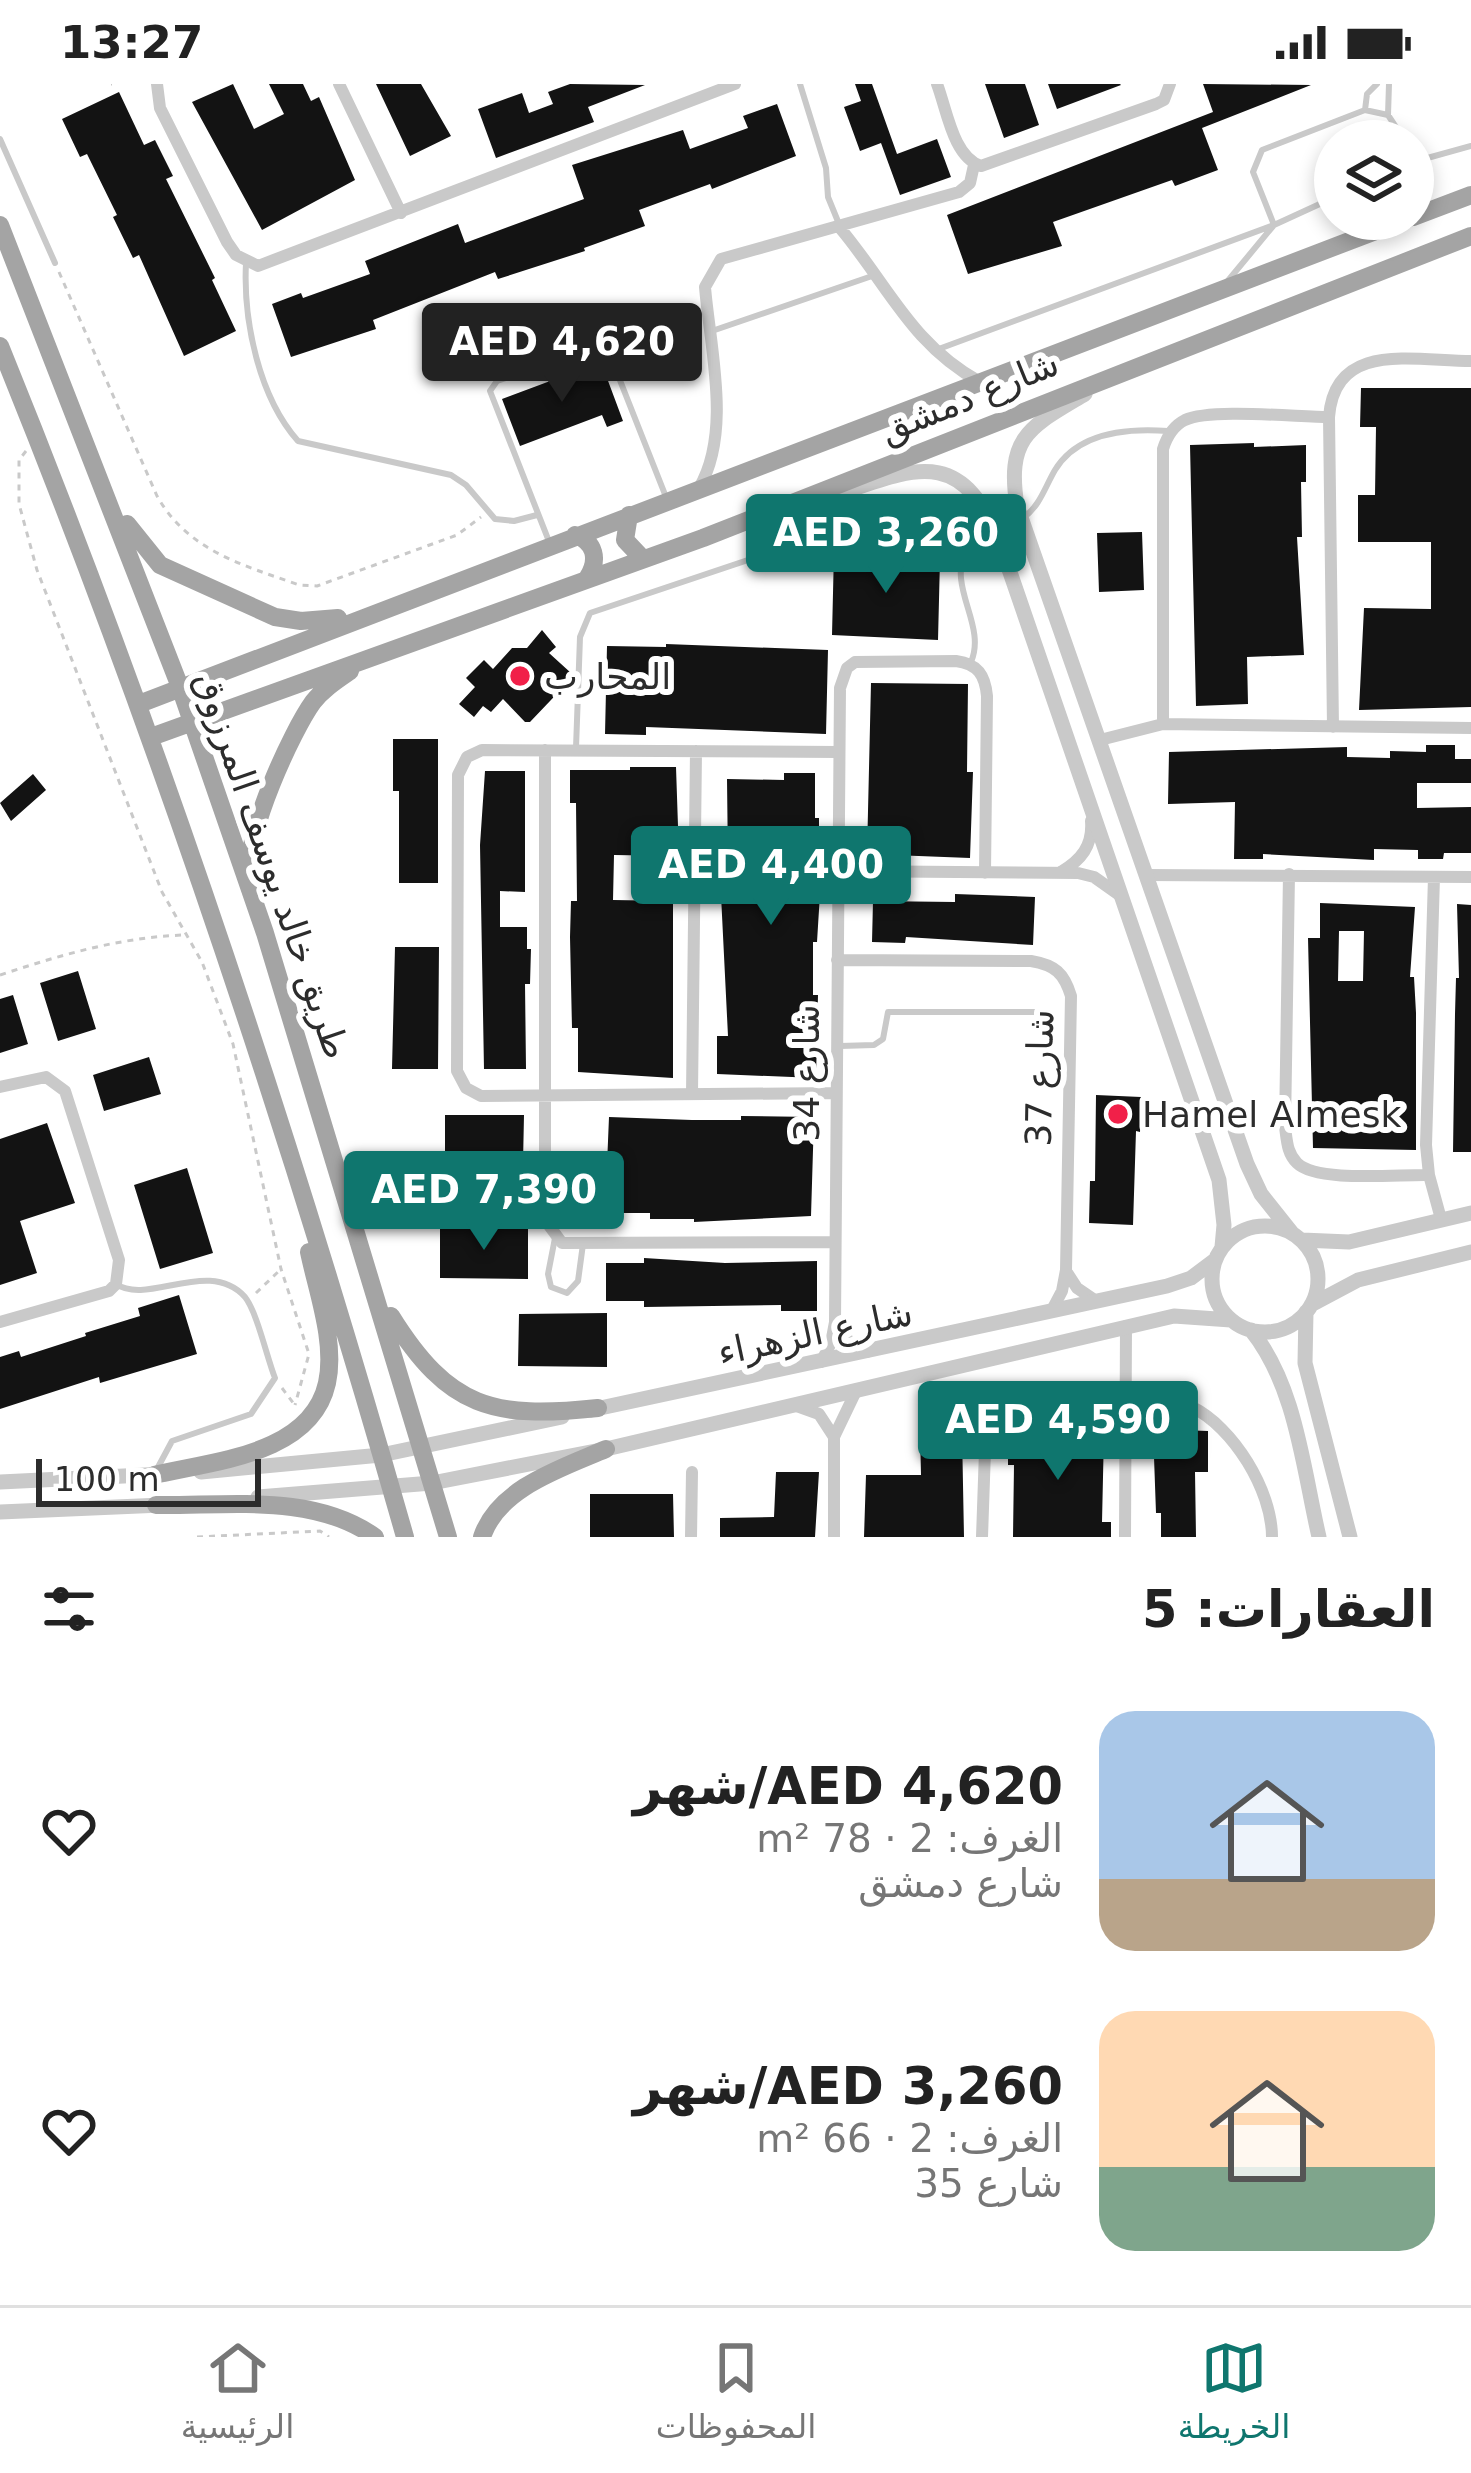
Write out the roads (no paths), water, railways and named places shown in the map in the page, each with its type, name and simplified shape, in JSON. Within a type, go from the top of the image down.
[{"type":"main road","name":"شارع دمشق","points":[[1434,209],[1471,194]]},
{"type":"main road","name":"طريق خالد يوسف المرزوق","points":[[0,225],[180,687],[266,933],[448,1537]]},
{"type":"main road","name":"شارع دمشق","points":[[151,737],[703,538],[1471,236]]},
{"type":"main road","name":"شارع دمشق","points":[[140,704],[1352,240]]},
{"type":"main road","name":"طريق خالد يوسف المرزوق","points":[[0,346],[140,704],[280,1118],[405,1537]]},
{"type":"main road","points":[[106,492],[160,565],[281,619],[360,616]]},
{"type":"main road","points":[[629,515],[625,540],[642,557]]},
{"type":"main road","points":[[575,535],[587,541],[594,553],[588,577]]},
{"type":"main road","points":[[266,933],[249,861],[255,827],[311,705],[324,690],[374,656]]},
{"type":"main road","points":[[154,1475],[264,1449],[295,1431],[315,1412],[328,1381],[326,1331],[280,1118]]},
{"type":"main road","points":[[378,1296],[412,1350],[448,1387],[495,1410],[540,1414],[598,1408]]},
{"type":"main road","points":[[482,1537],[488,1519],[508,1499],[606,1449]]},
{"type":"main road","points":[[156,1505],[315,1508],[353,1521],[375,1537]]},
{"type":"street","points":[[157,84],[160,108],[227,242],[245,263],[272,263],[736,84]]},
{"type":"street","points":[[340,84],[401,214]]},
{"type":"street","points":[[937,84],[961,151],[974,165],[991,165],[1156,104],[1164,100],[1170,84]]},
{"type":"street","points":[[699,488],[713,455],[715,404],[705,286],[722,259],[958,192],[970,183],[974,165]]},
{"type":"street","points":[[840,228],[914,330],[980,382]]},
{"type":"street","points":[[1333,727],[1329,417],[1335,385],[1348,369],[1367,361],[1471,361]]},
{"type":"street","points":[[703,538],[913,471],[941,471],[957,478],[982,503],[1001,546],[1219,1180],[1224,1225],[1213,1287],[1216,1300],[1231,1320],[1251,1330],[1268,1351],[1286,1395],[1319,1534],[1347,1529],[1310,1387],[1303,1337],[1316,1293],[1317,1267],[1261,1194],[1246,1164],[1021,519],[1014,468],[1017,446],[1030,428],[1127,369]]},
{"type":"street","points":[[1163,724],[1163,449],[1172,431],[1189,417],[1203,415],[1329,417]]},
{"type":"street","points":[[994,529],[998,515],[1004,512],[1021,519]]},
{"type":"street","points":[[1023,612],[1042,616],[1050,598]]},
{"type":"street","points":[[1035,644],[1043,627],[1062,632]]},
{"type":"street","name":"شارع 34","points":[[820,1362],[831,1343],[835,1322],[840,688],[847,668],[868,661],[971,663]]},
{"type":"street","points":[[971,663],[985,681],[987,696],[985,873]]},
{"type":"street","points":[[1100,740],[1163,724],[1471,728]]},
{"type":"street","points":[[836,1094],[481,1096],[466,1088],[457,1071],[457,843],[458,775],[467,757],[482,750],[838,752]]},
{"type":"street","points":[[545,750],[545,1220],[555,1238],[583,1244],[835,1242]]},
{"type":"street","points":[[692,1094],[696,752]]},
{"type":"street","points":[[1060,872],[1088,847],[1089,808]]},
{"type":"street","points":[[837,872],[1060,872],[1094,877],[1122,898]]},
{"type":"street","points":[[1289,874],[1288,1151],[1300,1166],[1321,1174],[1429,1174]]},
{"type":"street","points":[[1146,875],[1471,878]]},
{"type":"street","points":[[1434,877],[1429,1174],[1441,1219]]},
{"type":"street","name":"شارع 37","points":[[837,960],[1031,961],[1048,964],[1066,980],[1070,996],[1066,1270],[1052,1310]]},
{"type":"street","points":[[1161,1013],[1182,1018],[1190,998]]},
{"type":"street","points":[[1176,1056],[1186,1038],[1194,1037],[1205,1045]]},
{"type":"street","points":[[0,1087],[46,1077],[64,1091],[119,1260],[116,1284],[101,1294],[0,1322]]},
{"type":"street","points":[[1219,1180],[1232,1188],[1240,1186],[1246,1180],[1246,1164]]},
{"type":"street","points":[[1218,1253],[1231,1237],[1260,1225],[1297,1236],[1348,1242],[1471,1213]]},
{"type":"street","points":[[1251,1330],[1285,1328],[1358,1280],[1471,1252]]},
{"type":"street","name":"شارع الزهراء","points":[[0,1482],[154,1475],[421,1449],[1191,1278],[1218,1253]]},
{"type":"street","points":[[1066,1270],[1077,1288],[1096,1301]]},
{"type":"street","name":"شارع الزهراء","points":[[0,1512],[432,1483],[606,1449],[1174,1316],[1231,1320]]},
{"type":"street","points":[[835,1322],[848,1340],[867,1352]]},
{"type":"street","points":[[996,1322],[989,1342],[1006,1354]]},
{"type":"street","points":[[1125,1537],[1126,1326]]},
{"type":"street","points":[[952,1333],[967,1346],[961,1365]]},
{"type":"street","points":[[1286,1395],[1292,1383],[1305,1382],[1310,1387]]},
{"type":"street","points":[[834,1537],[833,1437],[857,1389]]},
{"type":"street","points":[[793,1405],[819,1414],[833,1437]]},
{"type":"street","points":[[982,1537],[986,1422],[1018,1406],[1192,1407],[1214,1418],[1264,1496],[1272,1537]]},
{"type":"street","points":[[691,1537],[692,1472]]},
{"type":"street","points":[[69,1479],[62,1497],[69,1508]]},
{"type":"street","points":[[36,1480],[44,1498],[37,1510]]},
{"type":"lane","points":[[800,84],[826,168],[827,197],[840,228]]},
{"type":"lane","points":[[1365,110],[1367,94],[1377,84]]},
{"type":"lane","points":[[1390,84],[1391,120]]},
{"type":"lane","points":[[1274,224],[1254,178],[1258,154],[1267,146],[1365,110],[1388,116]]},
{"type":"lane","points":[[0,139],[55,263]]},
{"type":"lane","points":[[1434,155],[1471,146]]},
{"type":"lane","points":[[935,350],[1314,206]]},
{"type":"lane","points":[[1220,290],[1274,224]]},
{"type":"lane","points":[[245,263],[246,298],[260,367],[298,441],[451,476],[504,522],[537,514]]},
{"type":"lane","points":[[709,332],[875,275]]},
{"type":"lane","points":[[550,546],[490,388],[496,382],[598,344],[610,355],[667,501]]},
{"type":"lane","points":[[1021,519],[1037,505],[1058,464],[1082,443],[1124,430],[1172,431]]},
{"type":"lane","points":[[576,751],[580,637],[590,613],[877,518],[906,519],[966,550],[1001,546]]},
{"type":"lane","points":[[966,550],[959,568],[976,639],[971,663]]},
{"type":"lane","points":[[836,1046],[874,1045],[884,1039],[888,1012],[1036,1012]]},
{"type":"lane","points":[[555,1238],[548,1274],[551,1287],[558,1292],[568,1293],[578,1281],[583,1244]]},
{"type":"lane","points":[[116,1284],[133,1290],[191,1280],[231,1286],[248,1300],[275,1378],[251,1414],[172,1441],[154,1475]]},
{"type":"place","name":"المحارب","points":[[520,676]]},
{"type":"place","name":"Hamel Almesk","points":[[1118,1114]]}]
